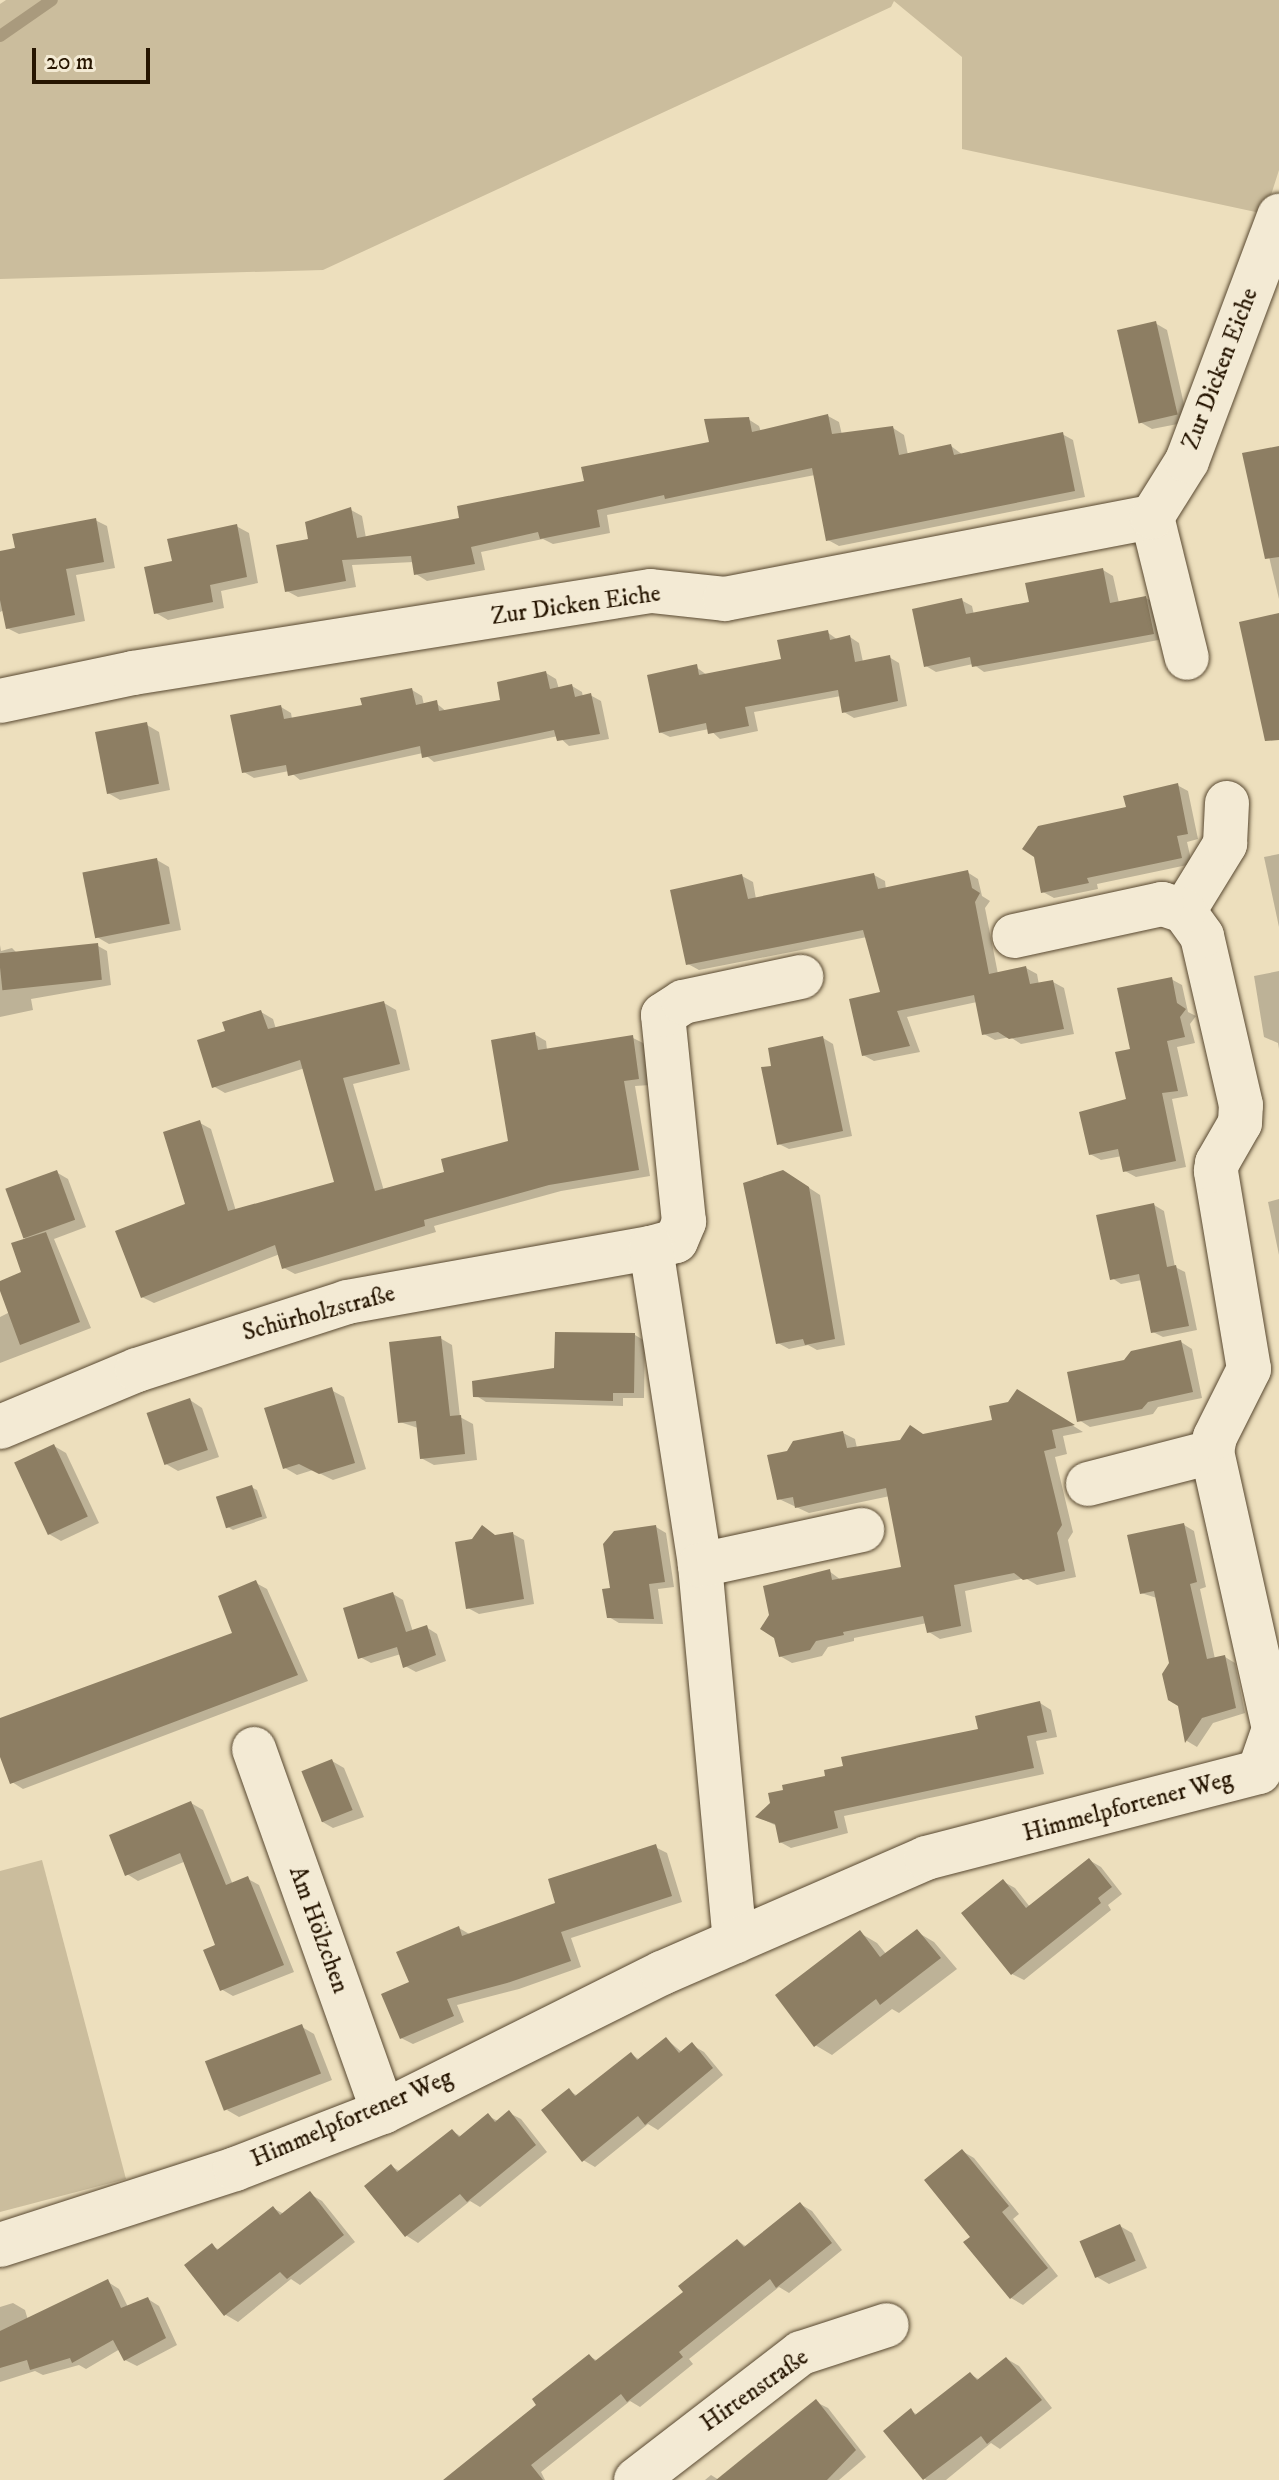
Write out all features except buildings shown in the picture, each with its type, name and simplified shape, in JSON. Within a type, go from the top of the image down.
[{"type":"street","name":"Zur Dicken Eiche","points":[[0,701],[133,673],[651,591],[725,599],[1152,517],[1187,461],[1279,216]]},
{"type":"street","points":[[1152,517],[1187,658]]},
{"type":"street","points":[[1184,911],[1225,844],[1227,803]]},
{"type":"street","points":[[1014,936],[1162,904],[1184,911],[1202,936],[1241,1105],[1240,1123],[1220,1156],[1216,1171],[1249,1369],[1215,1437],[1212,1452],[1088,1484]]},
{"type":"street","name":"Schürholzstraße","points":[[0,1427],[137,1370],[347,1302],[676,1241],[684,1222],[663,1015],[683,1002],[801,977]]},
{"type":"street","points":[[651,1248],[700,1565],[735,1941]]},
{"type":"street","name":"Himmelpfortener Weg","points":[[0,2245],[235,2169],[383,2112],[735,1941],[926,1858],[1259,1772],[1274,1729],[1212,1452]]},
{"type":"street","points":[[700,1565],[862,1530]]},
{"type":"street","name":"Am Hölzchen","points":[[254,1749],[383,2112]]},
{"type":"street","name":"Hirtenstraße","points":[[636,2480],[801,2353],[887,2325]]},
{"type":"shaded area","points":[[6,0],[1279,0],[1279,170],[1265,214],[962,149],[962,57],[894,1],[891,7],[323,270],[0,279],[0,4]]},
{"type":"shaded area","points":[[42,1860],[126,2179],[0,2212],[0,1871]]},
{"type":"waterway","points":[[0,36],[52,0]]}]
